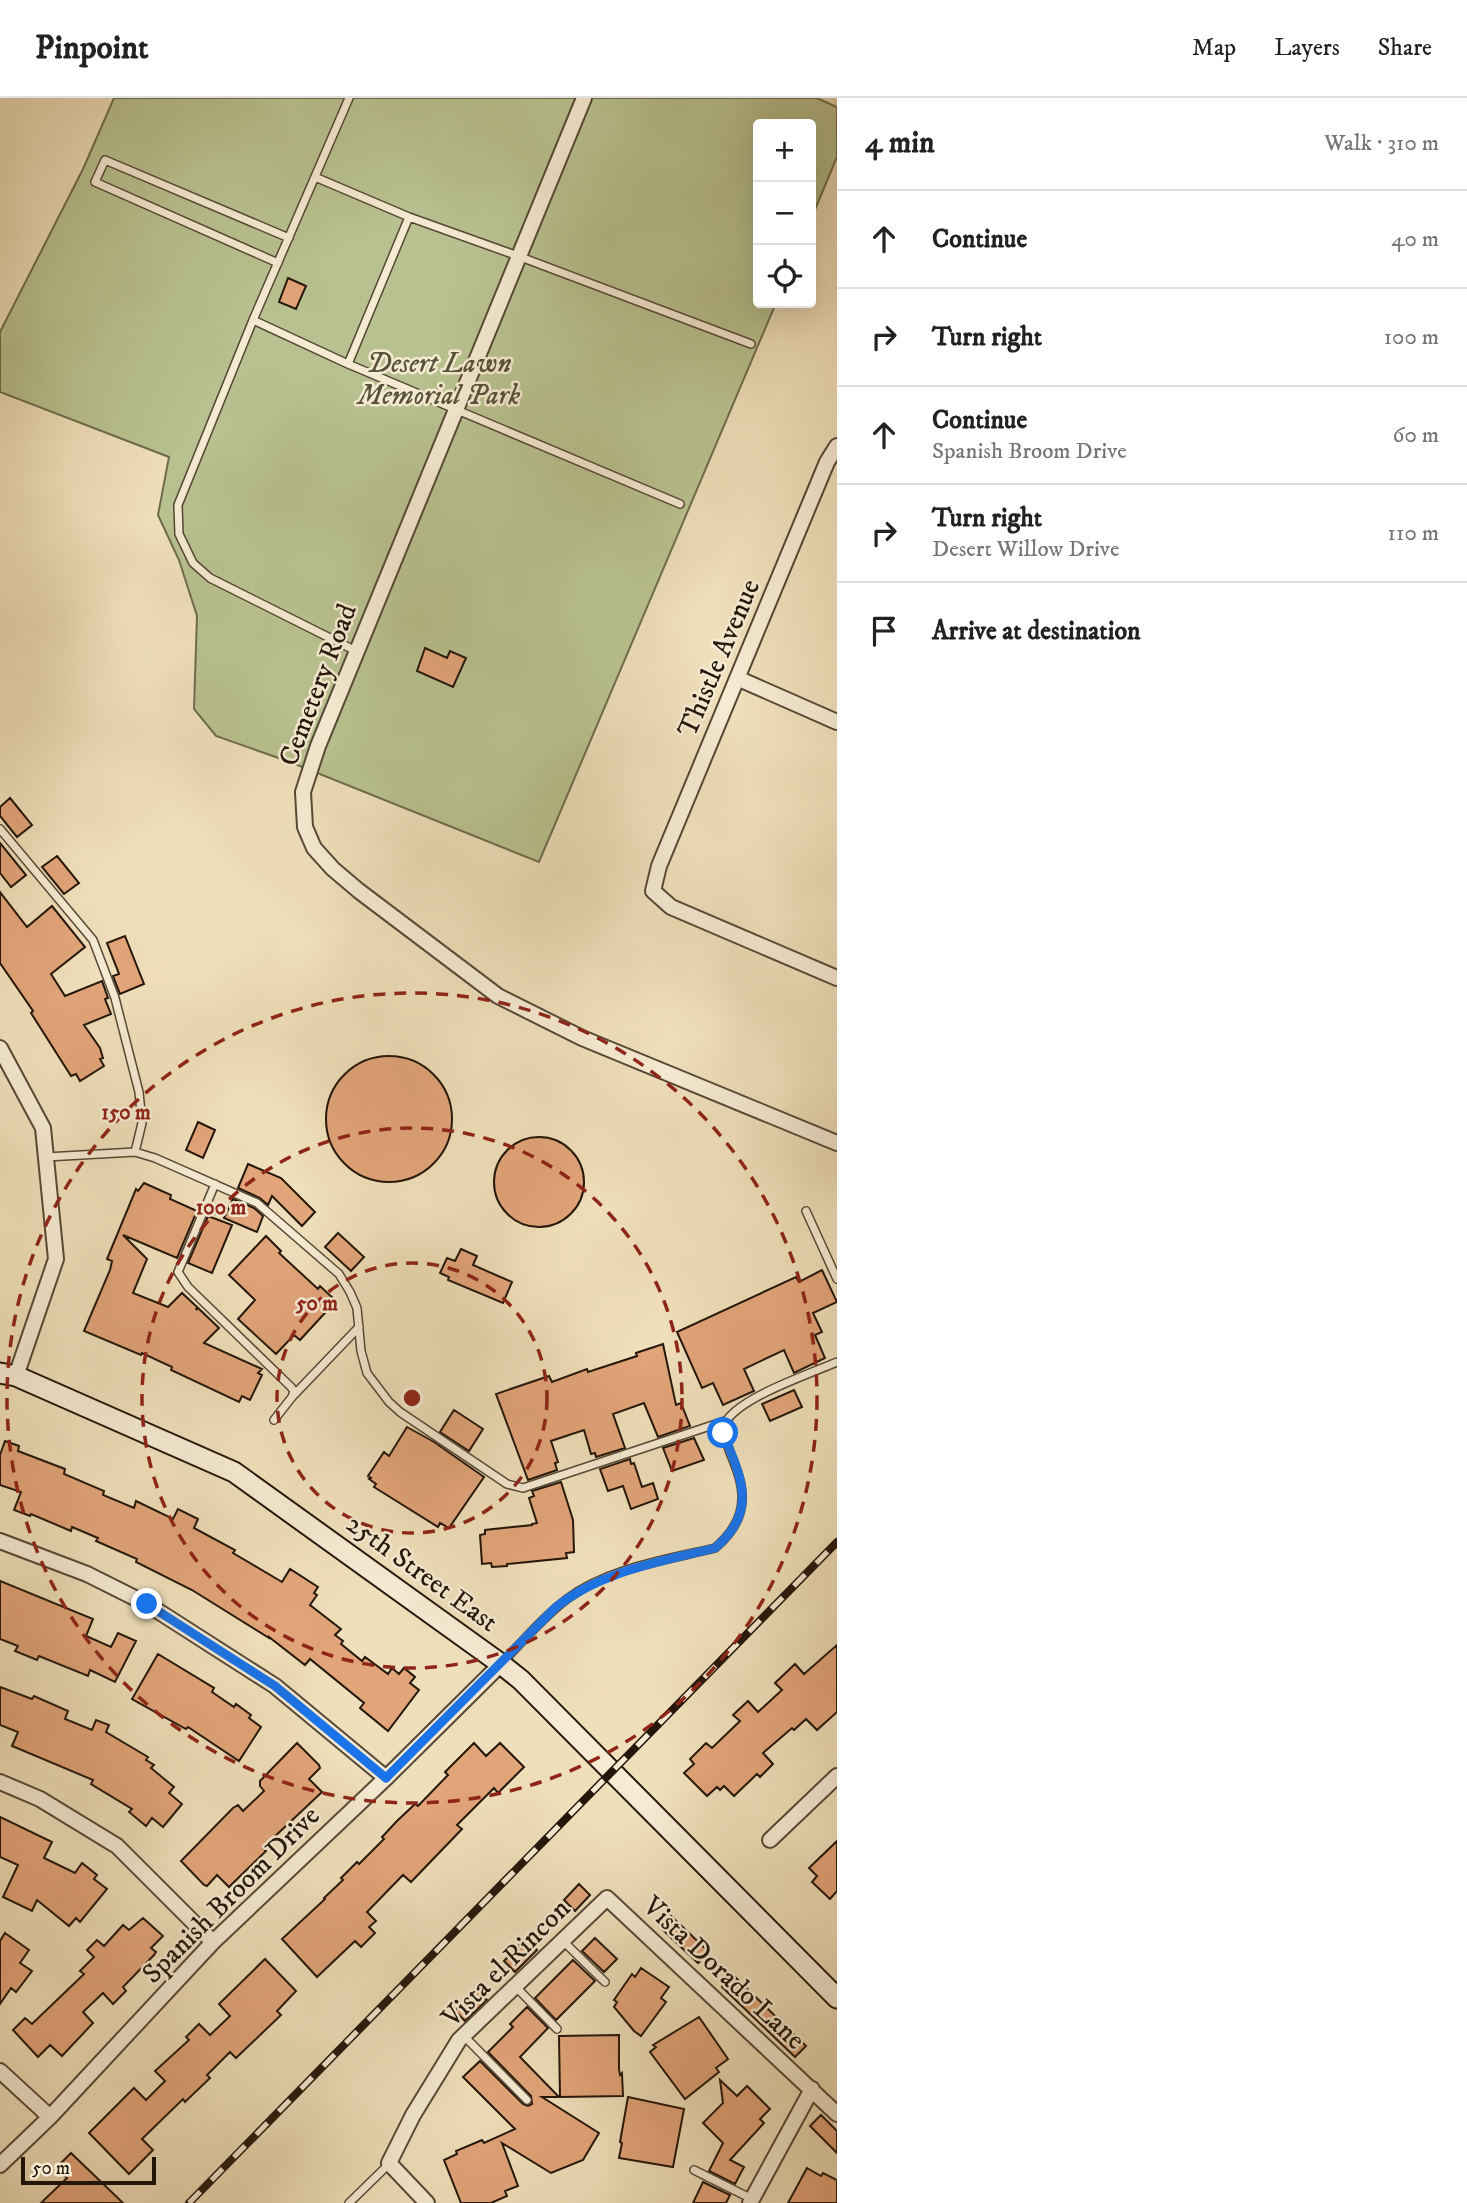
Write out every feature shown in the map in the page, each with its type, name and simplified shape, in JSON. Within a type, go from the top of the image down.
[{"type":"main road","name":"25th Street East","points":[[8,1375],[234,1472],[521,1679],[837,1998]]},
{"type":"street","name":"Cemetery Road","points":[[584,98],[318,746],[303,792],[305,827],[314,848],[333,869],[498,996],[582,1038],[837,1143]]},
{"type":"street","name":"Thistle Avenue","points":[[837,446],[827,461],[659,866],[653,891],[671,907],[837,978]]},
{"type":"street","points":[[737,678],[837,722]]},
{"type":"street","points":[[0,1048],[43,1128],[56,1259],[8,1375]]},
{"type":"street","points":[[0,1541],[87,1574],[147,1604],[275,1686],[386,1778]]},
{"type":"street","name":"Spanish Broom Drive","points":[[0,2165],[50,2117],[213,1942],[386,1778],[501,1664]]},
{"type":"street","points":[[770,1840],[837,1777]]},
{"type":"street","points":[[0,1782],[40,1799],[117,1846],[213,1942]]},
{"type":"street","name":"Vista el Rincon","points":[[389,2163],[413,2115],[458,2040],[607,1898]]},
{"type":"street","name":"Vista Dorado Lane","points":[[607,1898],[837,2114]]},
{"type":"street","points":[[0,2071],[50,2117]]},
{"type":"street","points":[[751,2201],[812,2089]]},
{"type":"street","points":[[389,2163],[427,2203]]},
{"type":"lane","points":[[349,98],[253,320],[178,505],[179,534],[193,563],[210,578],[356,651]]},
{"type":"lane","points":[[278,263],[95,182],[105,160],[289,238]]},
{"type":"lane","points":[[315,177],[409,217],[751,344]]},
{"type":"lane","points":[[348,364],[409,217]]},
{"type":"lane","points":[[253,320],[348,364],[681,504]]},
{"type":"lane","points":[[0,830],[93,940],[114,998],[139,1092],[142,1123],[135,1152]]},
{"type":"lane","points":[[46,1157],[135,1152],[155,1158],[257,1203],[339,1274],[357,1308],[361,1351],[367,1373],[389,1402],[451,1447],[516,1487],[523,1488],[725,1421],[761,1395],[837,1362]]},
{"type":"lane","points":[[215,1184],[178,1272],[188,1287],[291,1387],[294,1391],[292,1397]]},
{"type":"lane","points":[[806,1211],[837,1279]]},
{"type":"lane","points":[[274,1420],[359,1326]]},
{"type":"lane","points":[[501,1664],[556,1607],[570,1597],[606,1577],[715,1548],[727,1538],[740,1512],[742,1498],[741,1479],[723,1433],[725,1421]]},
{"type":"lane","points":[[563,1940],[605,1982]]},
{"type":"lane","points":[[515,1986],[557,2029]]},
{"type":"lane","points":[[463,2036],[527,2101]]},
{"type":"lane","name":"Vista el Rincon","points":[[349,2203],[389,2163]]},
{"type":"lane","points":[[694,2170],[751,2201]]},
{"type":"green space","name":"Desert Lawn Memorial Park","points":[[114,98],[817,98],[837,107],[837,157],[816,207],[816,119],[753,119],[753,308],[774,308],[539,862],[290,762],[216,736],[194,709],[197,616],[179,560],[158,515],[169,457],[0,392],[0,332],[83,169]]},
{"type":"building","points":[[288,278],[306,286],[296,309],[279,302]]},
{"type":"building","points":[[425,648],[447,658],[450,651],[466,658],[453,687],[417,671]]},
{"type":"building","points":[[10,798],[32,825],[17,837],[0,816],[0,807]]},
{"type":"building","points":[[0,843],[26,875],[11,887],[0,873]]},
{"type":"building","points":[[57,856],[79,883],[64,894],[42,867]]},
{"type":"building","points":[[0,892],[27,927],[52,906],[85,947],[51,974],[65,996],[102,981],[111,1014],[84,1025],[100,1048],[103,1058],[100,1059],[104,1066],[80,1081],[76,1074],[71,1076],[31,1013],[33,1011],[0,963]]},
{"type":"building","points":[[125,936],[144,984],[120,994],[113,976],[119,974],[107,943]]},
{"type":"building","points":[[389,1056],[413,1061],[433,1075],[447,1095],[452,1119],[447,1143],[433,1163],[413,1177],[389,1182],[365,1177],[345,1163],[331,1143],[326,1119],[331,1095],[345,1075],[365,1061]]},
{"type":"building","points":[[198,1122],[215,1130],[203,1158],[186,1150]]},
{"type":"building","points":[[539,1137],[556,1141],[571,1150],[580,1165],[584,1182],[580,1199],[571,1214],[556,1223],[539,1227],[522,1223],[507,1214],[498,1199],[494,1182],[498,1165],[507,1150],[522,1141]]},
{"type":"building","points":[[248,1164],[281,1178],[315,1212],[302,1226],[272,1196],[268,1205],[260,1198],[238,1188]]},
{"type":"building","points":[[144,1183],[197,1211],[177,1258],[123,1235],[147,1259],[133,1293],[168,1307],[182,1293],[197,1307],[196,1310],[198,1308],[219,1328],[204,1343],[262,1369],[258,1373],[262,1375],[250,1400],[242,1396],[239,1402],[142,1353],[141,1355],[84,1331],[110,1270],[112,1261],[107,1259],[136,1189],[138,1191]]},
{"type":"building","points":[[233,1199],[254,1208],[263,1216],[257,1232],[224,1218]]},
{"type":"building","points":[[208,1216],[232,1225],[212,1273],[188,1263]]},
{"type":"building","points":[[338,1233],[364,1257],[351,1271],[325,1247]]},
{"type":"building","points":[[266,1236],[281,1251],[279,1253],[318,1289],[320,1286],[336,1301],[300,1340],[294,1335],[276,1354],[238,1319],[255,1300],[229,1275]]},
{"type":"building","points":[[461,1249],[477,1256],[473,1265],[512,1282],[503,1303],[448,1280],[449,1277],[440,1273],[447,1258],[455,1261]]},
{"type":"building","points":[[822,1270],[837,1302],[813,1313],[822,1332],[815,1335],[825,1358],[794,1373],[784,1350],[744,1369],[754,1391],[723,1405],[713,1383],[702,1388],[677,1332],[796,1277],[799,1282]]},
{"type":"building","points":[[663,1344],[676,1405],[681,1403],[690,1426],[658,1437],[644,1403],[613,1414],[625,1448],[596,1457],[595,1453],[591,1454],[584,1430],[551,1441],[558,1462],[555,1463],[557,1470],[528,1480],[496,1394],[549,1376],[552,1382],[587,1369],[588,1372],[637,1356],[636,1353]]},
{"type":"building","points":[[794,1390],[802,1407],[770,1421],[762,1404]]},
{"type":"building","points":[[454,1410],[483,1429],[469,1451],[440,1432]]},
{"type":"building","points":[[407,1427],[434,1442],[484,1477],[449,1528],[440,1523],[438,1527],[374,1487],[376,1484],[369,1479],[371,1478],[368,1476],[384,1452],[389,1456]]},
{"type":"building","points":[[694,1438],[704,1460],[672,1471],[663,1448]]},
{"type":"building","points":[[5,1441],[19,1446],[18,1451],[65,1469],[64,1474],[104,1491],[103,1495],[134,1508],[136,1501],[173,1519],[178,1509],[198,1519],[194,1528],[235,1550],[233,1553],[282,1582],[290,1569],[318,1587],[314,1593],[317,1595],[310,1605],[341,1629],[335,1635],[343,1641],[341,1644],[362,1661],[365,1657],[388,1674],[392,1668],[399,1674],[404,1668],[415,1677],[410,1683],[419,1690],[388,1731],[360,1708],[364,1703],[310,1659],[305,1665],[269,1637],[192,1590],[136,1562],[137,1559],[96,1541],[98,1538],[72,1527],[71,1531],[31,1514],[30,1516],[14,1510],[21,1492],[0,1485],[0,1455]]},
{"type":"building","points":[[630,1459],[631,1464],[634,1463],[642,1487],[653,1483],[658,1499],[631,1509],[623,1486],[608,1491],[600,1469]]},
{"type":"building","points":[[561,1482],[573,1520],[574,1552],[566,1553],[567,1558],[507,1566],[492,1567],[491,1563],[482,1564],[480,1535],[485,1534],[485,1530],[537,1523],[529,1498],[534,1496],[532,1491]]},
{"type":"building","points":[[0,1581],[93,1619],[86,1636],[111,1647],[118,1633],[136,1641],[115,1682],[90,1670],[88,1676],[39,1656],[37,1660],[15,1651],[18,1646],[0,1639]]},
{"type":"building","points":[[837,1645],[837,1712],[817,1730],[806,1719],[794,1730],[792,1728],[763,1753],[773,1764],[760,1777],[757,1774],[734,1796],[724,1786],[720,1790],[717,1787],[707,1796],[684,1773],[694,1764],[690,1759],[706,1743],[712,1748],[740,1721],[733,1715],[748,1701],[758,1712],[782,1690],[775,1683],[795,1664],[804,1674]]},
{"type":"building","points":[[158,1654],[214,1688],[212,1692],[234,1707],[236,1704],[261,1727],[239,1761],[188,1727],[186,1729],[132,1699]]},
{"type":"building","points":[[0,1687],[32,1699],[34,1696],[68,1711],[65,1719],[92,1730],[96,1720],[109,1725],[106,1732],[148,1757],[146,1760],[154,1765],[151,1768],[174,1787],[169,1793],[182,1804],[163,1827],[152,1818],[146,1826],[129,1812],[132,1809],[91,1784],[93,1780],[12,1746],[18,1732],[0,1725]]},
{"type":"building","points":[[297,1743],[319,1765],[320,1768],[309,1779],[322,1792],[263,1848],[266,1851],[229,1887],[217,1875],[207,1886],[204,1885],[181,1861],[233,1808],[238,1805],[243,1811],[264,1791],[260,1781]]},
{"type":"building","points":[[474,1743],[486,1756],[500,1743],[524,1767],[498,1793],[494,1788],[457,1825],[462,1829],[411,1882],[403,1875],[367,1912],[376,1921],[369,1927],[375,1933],[361,1947],[355,1941],[317,1977],[282,1939],[325,1899],[357,1862],[359,1864],[384,1839],[382,1837],[397,1821],[415,1804],[418,1806],[448,1775],[445,1772]]},
{"type":"building","points":[[0,1817],[52,1842],[44,1858],[75,1873],[82,1863],[97,1875],[94,1879],[107,1889],[80,1922],[76,1918],[69,1926],[37,1900],[32,1911],[3,1897],[18,1865],[0,1857]]},
{"type":"building","points":[[837,1841],[837,1891],[830,1899],[812,1882],[817,1876],[809,1868]]},
{"type":"building","points":[[579,1884],[590,1895],[575,1911],[564,1900]]},
{"type":"building","points":[[671,1916],[709,1952],[698,1963],[662,1929]]},
{"type":"building","points":[[143,1918],[163,1936],[151,1948],[156,1952],[154,1955],[123,1987],[126,1991],[113,2004],[103,1993],[83,2012],[93,2023],[62,2056],[50,2045],[38,2057],[13,2030],[25,2018],[32,2024],[84,1974],[80,1971],[94,1957],[87,1950],[97,1940],[104,1946],[123,1925],[129,1930]]},
{"type":"building","points":[[5,1933],[29,1950],[20,1963],[32,1971],[16,1992],[11,1988],[0,2004],[0,1941]]},
{"type":"building","points":[[595,1938],[617,1959],[604,1972],[582,1951]]},
{"type":"building","points":[[525,1939],[537,1950],[515,1972],[504,1961]]},
{"type":"building","points":[[265,1959],[296,1991],[277,2011],[281,2015],[236,2058],[230,2052],[207,2075],[210,2078],[185,2102],[183,2099],[142,2139],[153,2150],[129,2174],[89,2133],[134,2088],[146,2100],[165,2081],[155,2071],[189,2040],[186,2037],[199,2024],[210,2035],[230,2016],[219,2004]]},
{"type":"building","points":[[573,1960],[595,1981],[556,2020],[535,1998]]},
{"type":"building","points":[[641,1968],[669,1987],[661,1998],[666,2002],[641,2036],[614,2007],[617,2002],[614,2000],[632,1974],[635,1977]]},
{"type":"building","points":[[733,1975],[806,2046],[795,2057],[722,1987]]},
{"type":"building","points":[[476,1989],[487,2000],[465,2021],[455,2011]]},
{"type":"building","points":[[527,2007],[548,2028],[520,2057],[559,2097],[542,2097],[599,2133],[583,2160],[551,2173],[502,2143],[518,2186],[505,2191],[507,2196],[491,2203],[461,2203],[444,2160],[457,2154],[456,2151],[482,2140],[484,2143],[515,2129],[463,2077],[480,2061],[523,2104],[532,2104],[531,2096],[488,2052],[513,2027],[510,2024]]},
{"type":"building","points":[[699,2017],[728,2059],[716,2068],[719,2072],[685,2099],[650,2052],[656,2047],[653,2045]]},
{"type":"building","points":[[619,2035],[619,2069],[620,2075],[622,2073],[623,2096],[560,2097],[559,2036]]},
{"type":"building","points":[[720,2080],[737,2096],[747,2086],[770,2109],[760,2119],[764,2123],[730,2160],[744,2167],[735,2184],[709,2171],[723,2143],[703,2123],[723,2103]]},
{"type":"building","points":[[628,2097],[684,2109],[673,2167],[619,2158]]},
{"type":"building","points":[[821,2115],[837,2131],[837,2153],[810,2126]]},
{"type":"building","points":[[71,2153],[123,2203],[41,2203],[67,2178],[56,2168]]},
{"type":"building","points":[[807,2168],[821,2176],[823,2173],[837,2180],[837,2203],[788,2203]]},
{"type":"building","points":[[703,2182],[730,2195],[726,2203],[693,2203]]},
{"type":"railway","points":[[189,2203],[837,1542]]},
{"type":"route","points":[[147,1604],[275,1686],[386,1778],[556,1607],[570,1597],[606,1577],[715,1548],[727,1538],[740,1512],[742,1498],[741,1479],[723,1433]]}]
